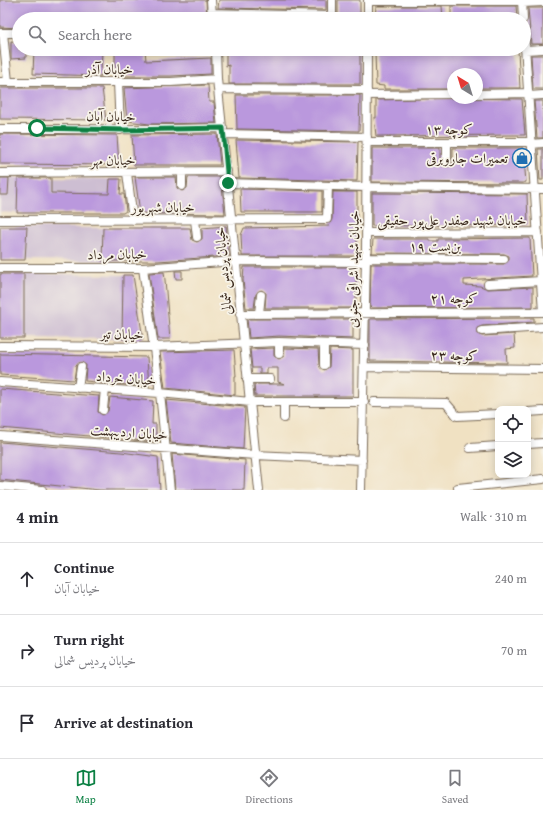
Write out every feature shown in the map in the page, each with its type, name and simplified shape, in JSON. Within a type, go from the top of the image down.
[{"type":"street","points":[[211,0],[212,12]]},
{"type":"street","points":[[332,0],[332,12]]},
{"type":"street","points":[[368,12],[368,1],[543,2]]},
{"type":"street","points":[[522,1],[523,12]]},
{"type":"street","points":[[4,82],[1,33],[12,33]]},
{"type":"street","points":[[531,48],[543,49]]},
{"type":"street","name":"خیابان پردیس شمالی","points":[[216,56],[217,79],[240,314],[259,490]]},
{"type":"street","name":"خیابان شهید اشراقی جنوبی","points":[[361,490],[365,367],[367,56]]},
{"type":"street","points":[[526,56],[532,143],[539,189],[543,312]]},
{"type":"street","name":"خیابان آذر","points":[[4,82],[171,82],[217,79]]},
{"type":"street","points":[[118,82],[120,130]]},
{"type":"street","points":[[219,89],[447,94]]},
{"type":"street","points":[[483,94],[543,95]]},
{"type":"street","name":"خیابان آبان","points":[[0,128],[223,131],[300,136]]},
{"type":"street","name":"کوچه ۱۳","points":[[300,136],[367,140],[543,143]]},
{"type":"street","points":[[447,142],[447,162]]},
{"type":"street","name":"خیابان مهر","points":[[0,174],[226,171]]},
{"type":"street","points":[[182,172],[182,186]]},
{"type":"street","points":[[126,173],[134,220]]},
{"type":"street","points":[[228,183],[366,187],[539,189]]},
{"type":"street","name":"خیابان شهریور","points":[[0,220],[327,219],[328,186]]},
{"type":"street","points":[[195,220],[197,237]]},
{"type":"street","name":"خیابان شهید صفدر علی‌پور حقیقی","points":[[366,233],[540,233]]},
{"type":"street","name":"بن‌بست ۱۹","points":[[308,262],[504,259]]},
{"type":"street","name":"خیابان مرداد","points":[[0,268],[143,268],[235,261],[308,262]]},
{"type":"street","points":[[143,268],[160,393],[170,490]]},
{"type":"street","points":[[488,284],[542,282]]},
{"type":"street","points":[[259,313],[261,295]]},
{"type":"street","name":"کوچه ۲۱","points":[[240,314],[543,312]]},
{"type":"street","points":[[482,331],[543,328]]},
{"type":"street","points":[[279,342],[279,354]]},
{"type":"street","name":"خیابان تیر","points":[[0,346],[154,347],[279,342],[365,345]]},
{"type":"street","points":[[324,344],[324,365]]},
{"type":"street","points":[[78,388],[81,367]]},
{"type":"street","name":"کوچه ۲۳","points":[[365,367],[543,369]]},
{"type":"street","points":[[247,379],[270,379]]},
{"type":"street","name":"خیابان خرداد","points":[[0,382],[160,393],[250,402],[364,402]]},
{"type":"street","points":[[104,410],[105,389]]},
{"type":"street","points":[[284,402],[284,418]]},
{"type":"street","points":[[374,402],[446,403],[457,416],[495,414]]},
{"type":"street","points":[[531,412],[543,411]]},
{"type":"street","name":"خیابان اردیبهشت","points":[[0,436],[166,447],[255,455],[362,460]]},
{"type":"street","points":[[531,444],[543,443]]},
{"type":"street","points":[[470,448],[495,446]]},
{"type":"street","points":[[458,488],[543,479]]},
{"type":"street","points":[[0,486],[42,490]]},
{"type":"shaded area","points":[[9,178],[18,178],[17,213],[0,212],[0,195],[8,195]]},
{"type":"shaded area","points":[[51,178],[110,179],[109,194],[51,193]]},
{"type":"shaded area","points":[[27,227],[103,228],[102,261],[25,260]]},
{"type":"shaded area","points":[[24,274],[123,275],[122,339],[24,338]]},
{"type":"building","points":[[0,0],[206,0],[207,12],[12,12],[12,28],[0,27]]},
{"type":"building","points":[[219,0],[326,0],[326,10],[218,8]]},
{"type":"building","points":[[338,0],[360,0],[360,12],[338,12]]},
{"type":"building","points":[[376,6],[442,6],[442,12],[376,12]]},
{"type":"building","points":[[451,6],[516,6],[516,12],[451,12]]},
{"type":"building","points":[[528,8],[543,8],[543,44],[531,44],[531,12],[528,12]]},
{"type":"building","points":[[11,41],[12,56],[26,56],[26,58],[11,59]]},
{"type":"building","points":[[531,55],[543,55],[543,89],[533,89]]},
{"type":"building","points":[[34,56],[102,56],[101,76],[33,74]]},
{"type":"building","points":[[115,56],[146,56],[146,61],[211,58],[211,74],[115,76]]},
{"type":"building","points":[[226,56],[360,56],[360,84],[229,84],[229,65],[226,66]]},
{"type":"building","points":[[375,56],[518,56],[520,88],[483,88],[483,68],[447,68],[447,89],[384,89],[384,86],[376,85]]},
{"type":"building","points":[[208,85],[209,102],[214,102],[216,123],[149,124],[127,121],[124,88]]},
{"type":"building","points":[[0,88],[102,88],[106,120],[0,119]]},
{"type":"building","points":[[236,95],[360,95],[359,131],[237,129]]},
{"type":"building","points":[[447,98],[447,104],[483,104],[483,98],[522,99],[525,135],[376,136],[374,118],[376,118],[376,100]]},
{"type":"building","points":[[534,101],[543,101],[543,138],[537,138]]},
{"type":"building","points":[[0,134],[117,135],[119,165],[0,164]]},
{"type":"building","points":[[217,134],[220,165],[134,165],[132,135]]},
{"type":"building","points":[[236,140],[358,142],[357,181],[239,178]]},
{"type":"building","points":[[372,148],[440,148],[440,165],[447,167],[453,165],[453,148],[523,148],[526,182],[372,182]]},
{"type":"building","points":[[538,149],[543,149],[543,180],[540,180]]},
{"type":"building","points":[[135,177],[176,177],[177,188],[182,191],[187,188],[188,177],[221,177],[225,214],[140,213]]},
{"type":"building","points":[[0,178],[9,178],[8,195],[0,195]]},
{"type":"building","points":[[18,178],[51,178],[51,193],[109,194],[110,179],[121,179],[120,194],[124,194],[126,211],[123,213],[17,213]]},
{"type":"building","points":[[240,189],[322,191],[322,212],[241,212]]},
{"type":"building","points":[[333,192],[357,192],[357,256],[242,256],[241,235],[244,228],[329,226],[332,219]]},
{"type":"building","points":[[372,193],[527,194],[528,225],[372,226]]},
{"type":"building","points":[[226,226],[229,256],[158,261],[102,261],[103,228],[190,228],[192,240],[197,242],[202,239],[202,228]]},
{"type":"building","points":[[0,227],[27,227],[25,260],[0,260]]},
{"type":"building","points":[[530,238],[532,276],[464,280],[464,285],[480,286],[488,289],[533,287],[533,307],[372,308],[370,306],[371,264],[504,264],[509,259],[509,256],[504,254],[372,253],[373,239],[430,239],[430,241],[438,241],[438,239]]},
{"type":"building","points":[[244,267],[356,267],[356,308],[265,308],[266,293],[261,290],[256,294],[254,308],[246,308],[243,280]]},
{"type":"building","points":[[175,271],[182,271],[182,279],[176,279]]},
{"type":"building","points":[[164,272],[170,339],[158,339],[149,273]]},
{"type":"building","points":[[0,274],[24,274],[24,338],[0,338]]},
{"type":"building","points":[[123,275],[133,275],[143,339],[122,339]]},
{"type":"building","points":[[534,318],[534,322],[482,326],[477,328],[477,334],[482,336],[514,334],[515,348],[506,349],[507,363],[370,361],[370,319]]},
{"type":"building","points":[[247,319],[353,319],[353,339],[279,336],[249,338]]},
{"type":"building","points":[[274,348],[274,356],[279,359],[284,356],[284,348],[318,349],[319,365],[324,370],[329,367],[330,349],[353,350],[353,396],[255,396],[254,384],[285,384],[278,382],[278,368],[267,368],[267,374],[260,374],[260,368],[252,368],[250,349]]},
{"type":"building","points":[[234,350],[236,376],[235,395],[165,388],[160,352]]},
{"type":"building","points":[[0,354],[147,357],[149,387],[85,381],[86,365],[81,362],[76,366],[74,380],[0,375]]},
{"type":"building","points":[[0,389],[99,396],[98,412],[103,415],[108,411],[110,397],[153,401],[152,424],[156,424],[156,442],[0,428]]},
{"type":"building","points":[[166,400],[245,407],[243,449],[171,443]]},
{"type":"building","points":[[0,442],[121,452],[158,457],[160,490],[100,490],[0,480]]},
{"type":"building","points":[[172,454],[245,460],[244,490],[175,490]]},
{"type":"place","name":"تعمیرات جاروبرقی","points":[[522,158]]},
{"type":"route","points":[[37,128],[125,130],[223,128],[228,183]]}]
